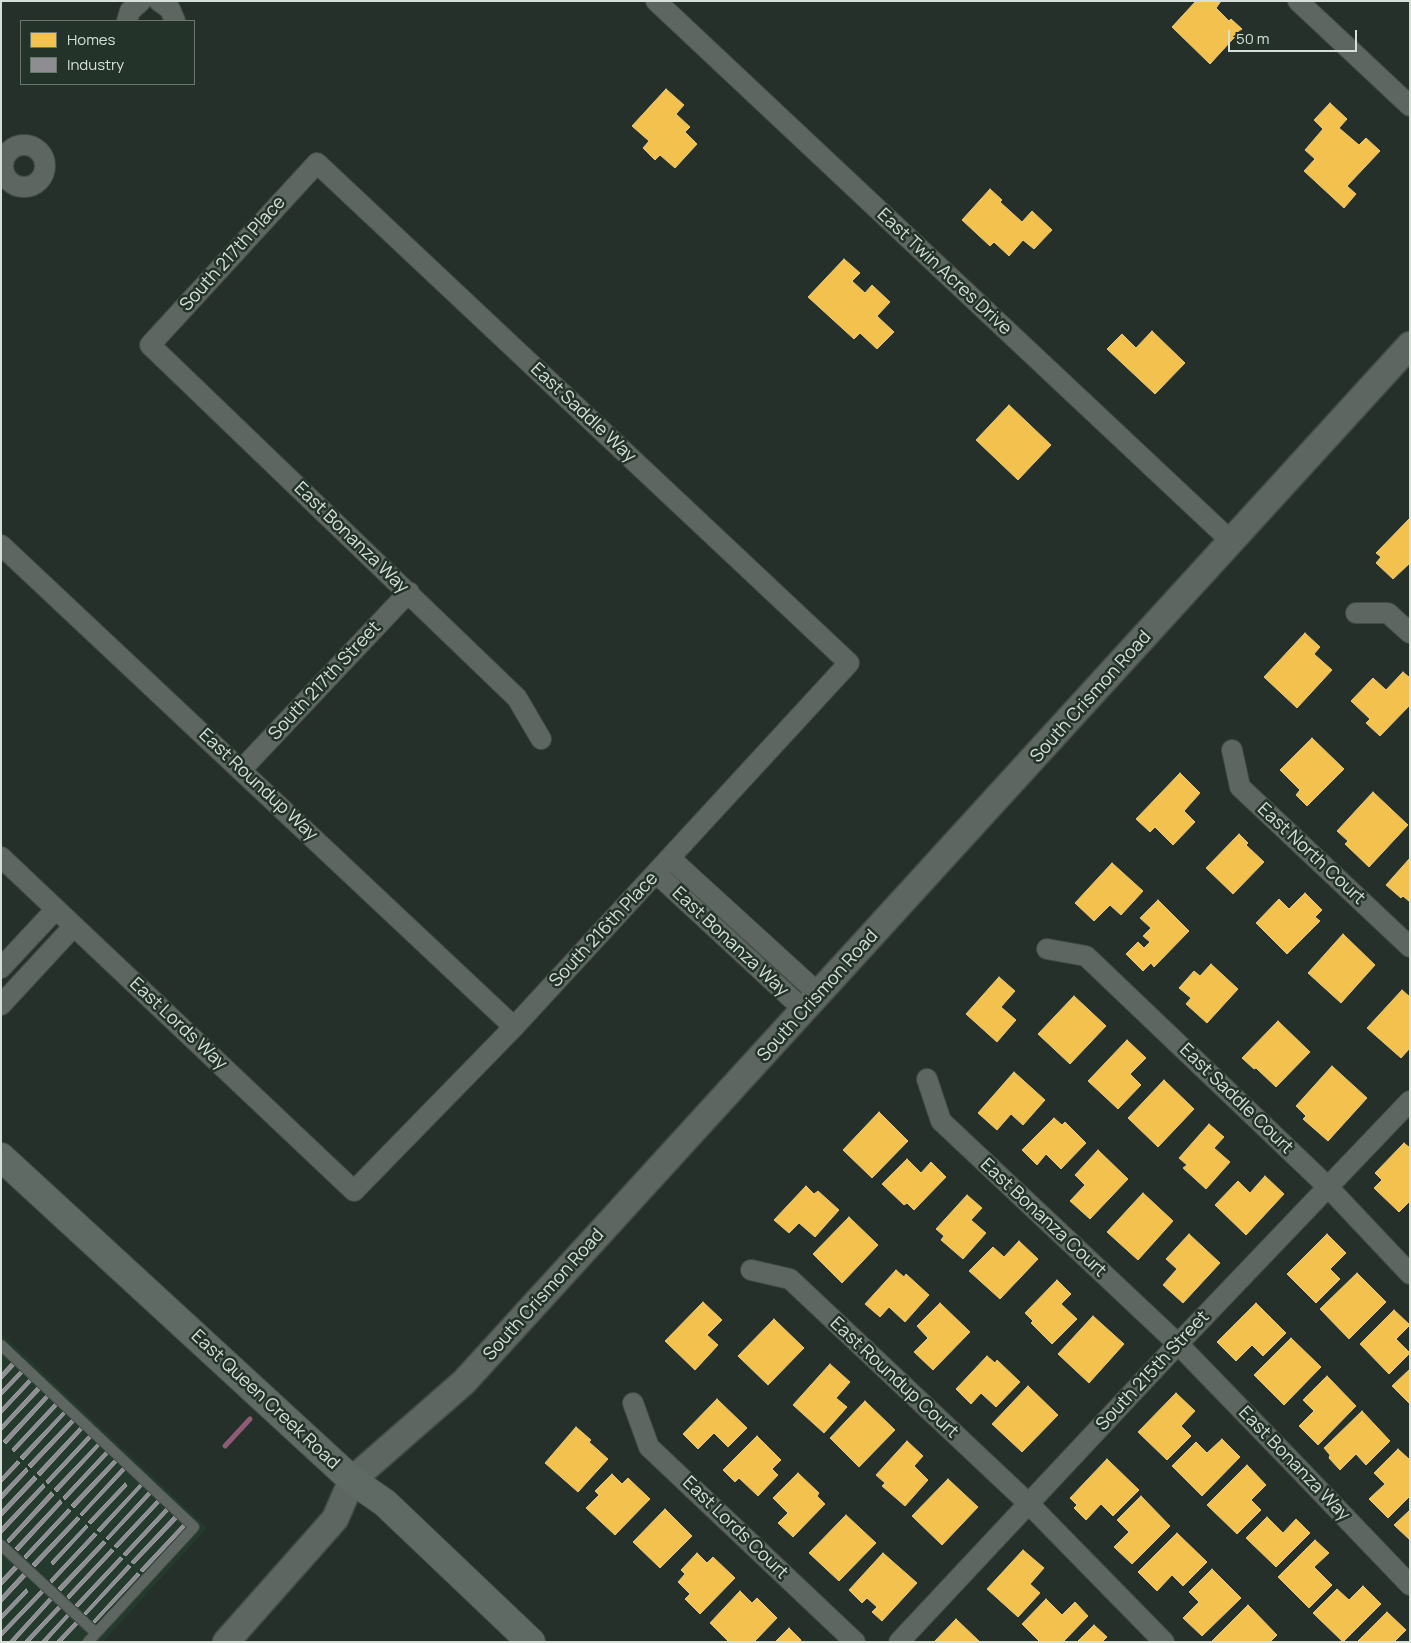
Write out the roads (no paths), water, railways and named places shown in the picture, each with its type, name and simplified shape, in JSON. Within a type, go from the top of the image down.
[{"type":"main road","name":"East Queen Creek Road","points":[[1,1157],[352,1480],[385,1503],[531,1642]]},
{"type":"street","points":[[127,20],[130,12],[141,1]]},
{"type":"street","points":[[159,1],[170,9],[175,20]]},
{"type":"street","name":"East Twin Acres Drive","points":[[656,1],[1232,542]]},
{"type":"street","points":[[1298,1],[1410,106]]},
{"type":"street","name":"South 217th Place","points":[[150,345],[317,163]]},
{"type":"street","name":"East Saddle Way","points":[[317,163],[849,663]]},
{"type":"street","name":"East Bonanza Way","points":[[150,345],[409,592],[517,698],[541,739]]},
{"type":"street","name":"South Crismon Road","points":[[226,1642],[335,1519],[352,1480],[464,1382],[1410,345]]},
{"type":"street","name":"East Roundup Way","points":[[1,545],[514,1027]]},
{"type":"street","name":"South 217th Street","points":[[241,770],[409,592]]},
{"type":"street","points":[[1356,613],[1388,613],[1410,633]]},
{"type":"street","name":"South 216th Place","points":[[354,1191],[514,1027],[849,663]]},
{"type":"street","name":"East North Court","points":[[1232,750],[1240,787],[1410,947]]},
{"type":"street","name":"East Lords Way","points":[[1,857],[354,1191]]},
{"type":"street","name":"East Bonanza Way","points":[[670,858],[812,1002]]},
{"type":"street","name":"East Bonanza Way","points":[[656,873],[812,1002]]},
{"type":"street","points":[[1,968],[56,909]]},
{"type":"street","points":[[1,1005],[74,926]]},
{"type":"street","name":"East Saddle Court","points":[[1047,949],[1086,956],[1328,1187],[1410,1274]]},
{"type":"street","name":"East Bonanza Court","points":[[927,1079],[942,1122],[1178,1344]]},
{"type":"street","name":"South 215th Street","points":[[899,1642],[1178,1344],[1410,1101]]},
{"type":"street","name":"East Roundup Court","points":[[751,1270],[790,1279],[1028,1503]]},
{"type":"street","name":"East Bonanza Way","points":[[1178,1344],[1410,1585]]},
{"type":"street","name":"East Lords Court","points":[[633,1403],[649,1447],[854,1642]]},
{"type":"street","points":[[1028,1503],[1164,1642]]},
{"type":"lane","points":[[1,1345],[194,1527],[88,1642]]},
{"type":"lane","points":[[1,1545],[96,1633]]},
{"type":"waterway","points":[[225,1446],[250,1419]]}]
